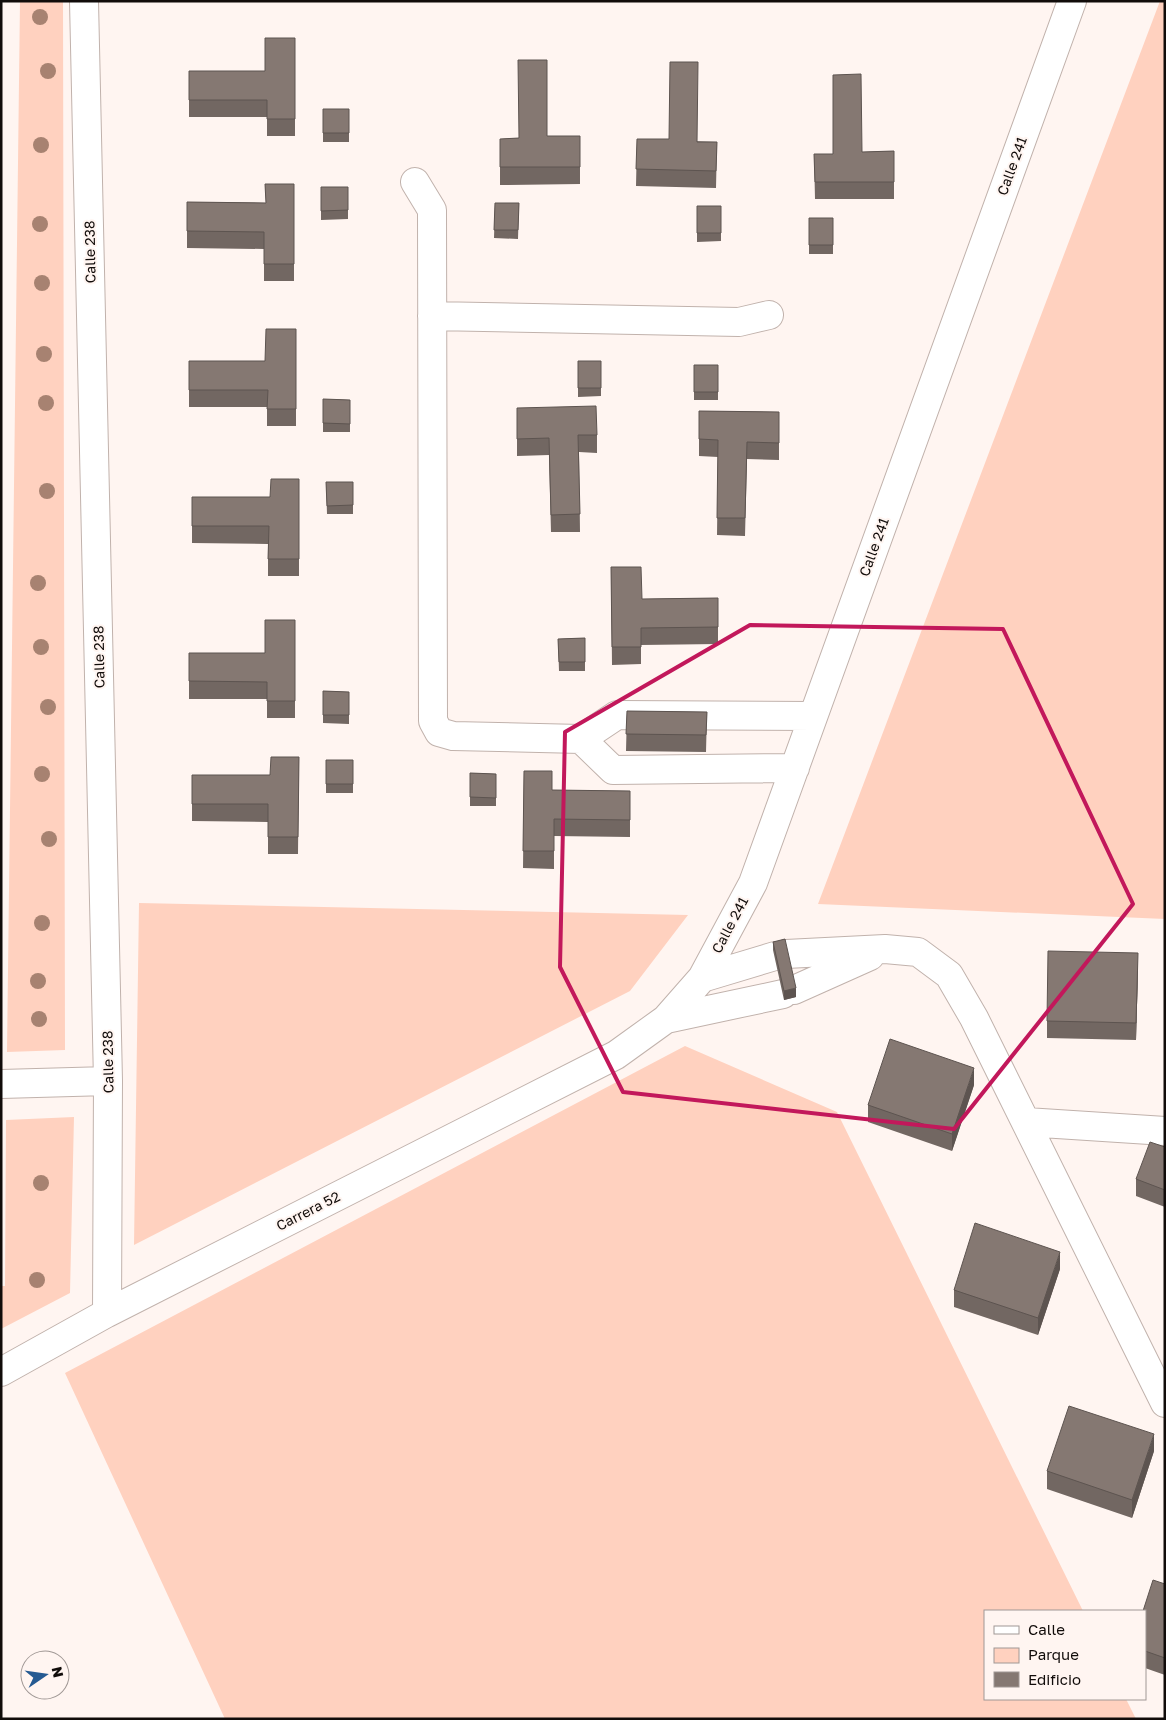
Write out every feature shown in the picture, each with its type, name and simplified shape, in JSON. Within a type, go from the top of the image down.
[{"type":"street","name":"Calle 238","points":[[84,1],[108,1081],[107,1313]]},
{"type":"street","name":"Calle 241","points":[[616,1055],[666,1018],[702,978],[753,884],[1072,1]]},
{"type":"street","points":[[415,182],[432,210],[433,721],[439,732],[452,736],[581,739],[617,715],[813,716]]},
{"type":"street","points":[[432,316],[739,322],[769,315]]},
{"type":"street","points":[[581,739],[613,770],[795,768]]},
{"type":"street","points":[[666,1018],[789,992],[885,949]]},
{"type":"street","points":[[702,978],[780,955],[885,949],[918,952],[949,975],[974,1018],[1165,1403]]},
{"type":"street","name":"Carrera 52","points":[[1,1372],[107,1313],[616,1055]]},
{"type":"street","points":[[1,1084],[108,1081]]},
{"type":"street","points":[[1026,1122],[1165,1131]]},
{"type":"highlighted area","points":[[750,625],[1003,629],[1133,904],[954,1129],[623,1092],[560,967],[565,732]]},
{"type":"green space","points":[[20,1],[63,1],[65,1050],[7,1052]]},
{"type":"green space","points":[[1160,1],[1165,1],[1165,919],[818,904]]},
{"type":"green space","points":[[139,903],[688,915],[630,991],[134,1245]]},
{"type":"green space","points":[[685,1046],[837,1112],[1083,1610],[984,1610],[984,1700],[1126,1700],[1136,1719],[225,1719],[65,1373]]},
{"type":"green space","points":[[74,1117],[70,1293],[1,1329],[1,1286],[5,1286],[6,1120]]},
{"type":"building","points":[[265,38],[295,38],[295,119],[267,119],[267,100],[189,100],[189,71],[265,71]]},
{"type":"building","points":[[518,60],[547,60],[547,136],[580,136],[580,167],[500,167],[500,139],[519,138]]},
{"type":"building","points":[[670,62],[698,62],[697,142],[717,142],[716,171],[636,169],[637,139],[669,139]]},
{"type":"building","points":[[861,74],[862,152],[894,151],[894,182],[815,182],[814,154],[833,154],[833,75]]},
{"type":"building","points":[[323,109],[349,109],[349,133],[323,133]]},
{"type":"building","points":[[265,184],[294,184],[294,264],[264,264],[264,232],[187,231],[187,202],[266,203]]},
{"type":"building","points":[[321,187],[348,187],[348,210],[321,211]]},
{"type":"building","points":[[495,203],[519,203],[518,230],[494,230]]},
{"type":"building","points":[[697,206],[721,206],[721,233],[697,233]]},
{"type":"building","points":[[809,218],[833,218],[833,245],[809,245]]},
{"type":"building","points":[[266,329],[296,329],[296,409],[267,409],[268,390],[189,390],[189,361],[265,361]]},
{"type":"building","points":[[578,361],[601,361],[601,388],[578,388]]},
{"type":"building","points":[[694,365],[718,365],[718,392],[694,392]]},
{"type":"building","points":[[323,399],[350,400],[350,424],[323,423]]},
{"type":"building","points":[[596,406],[597,435],[578,435],[580,514],[551,515],[549,438],[517,439],[517,408]]},
{"type":"building","points":[[699,411],[779,412],[779,443],[747,442],[745,518],[717,518],[718,440],[699,439]]},
{"type":"building","points":[[271,479],[299,479],[299,559],[268,559],[269,526],[192,526],[192,497],[270,497]]},
{"type":"building","points":[[326,482],[353,482],[353,505],[327,506]]},
{"type":"building","points":[[611,567],[641,567],[642,599],[718,598],[718,627],[641,628],[641,647],[612,647]]},
{"type":"building","points":[[265,620],[295,620],[295,701],[267,701],[267,682],[189,681],[189,653],[265,653]]},
{"type":"building","points":[[585,638],[585,662],[559,662],[558,639]]},
{"type":"building","points":[[323,691],[349,692],[349,715],[323,715]]},
{"type":"building","points":[[627,711],[707,712],[706,735],[626,734]]},
{"type":"building","points":[[271,757],[299,757],[298,837],[268,837],[268,804],[192,804],[192,775],[270,775]]},
{"type":"building","points":[[326,760],[353,760],[353,784],[326,784]]},
{"type":"building","points":[[524,771],[552,771],[552,790],[630,791],[630,820],[554,819],[554,851],[523,851]]},
{"type":"building","points":[[470,773],[496,774],[496,798],[470,797]]},
{"type":"building","points":[[785,939],[796,988],[784,991],[773,942]]},
{"type":"building","points":[[1048,951],[1138,953],[1136,1023],[1047,1021]]},
{"type":"building","points":[[890,1039],[974,1068],[952,1134],[868,1105]]},
{"type":"building","points":[[1150,1142],[1165,1147],[1165,1190],[1136,1179]]},
{"type":"building","points":[[975,1223],[1060,1252],[1038,1318],[954,1290]]},
{"type":"building","points":[[1069,1406],[1154,1434],[1132,1500],[1047,1471]]},
{"type":"building","points":[[1153,1580],[1165,1584],[1165,1658],[1146,1651],[1146,1610],[1143,1610]]}]
